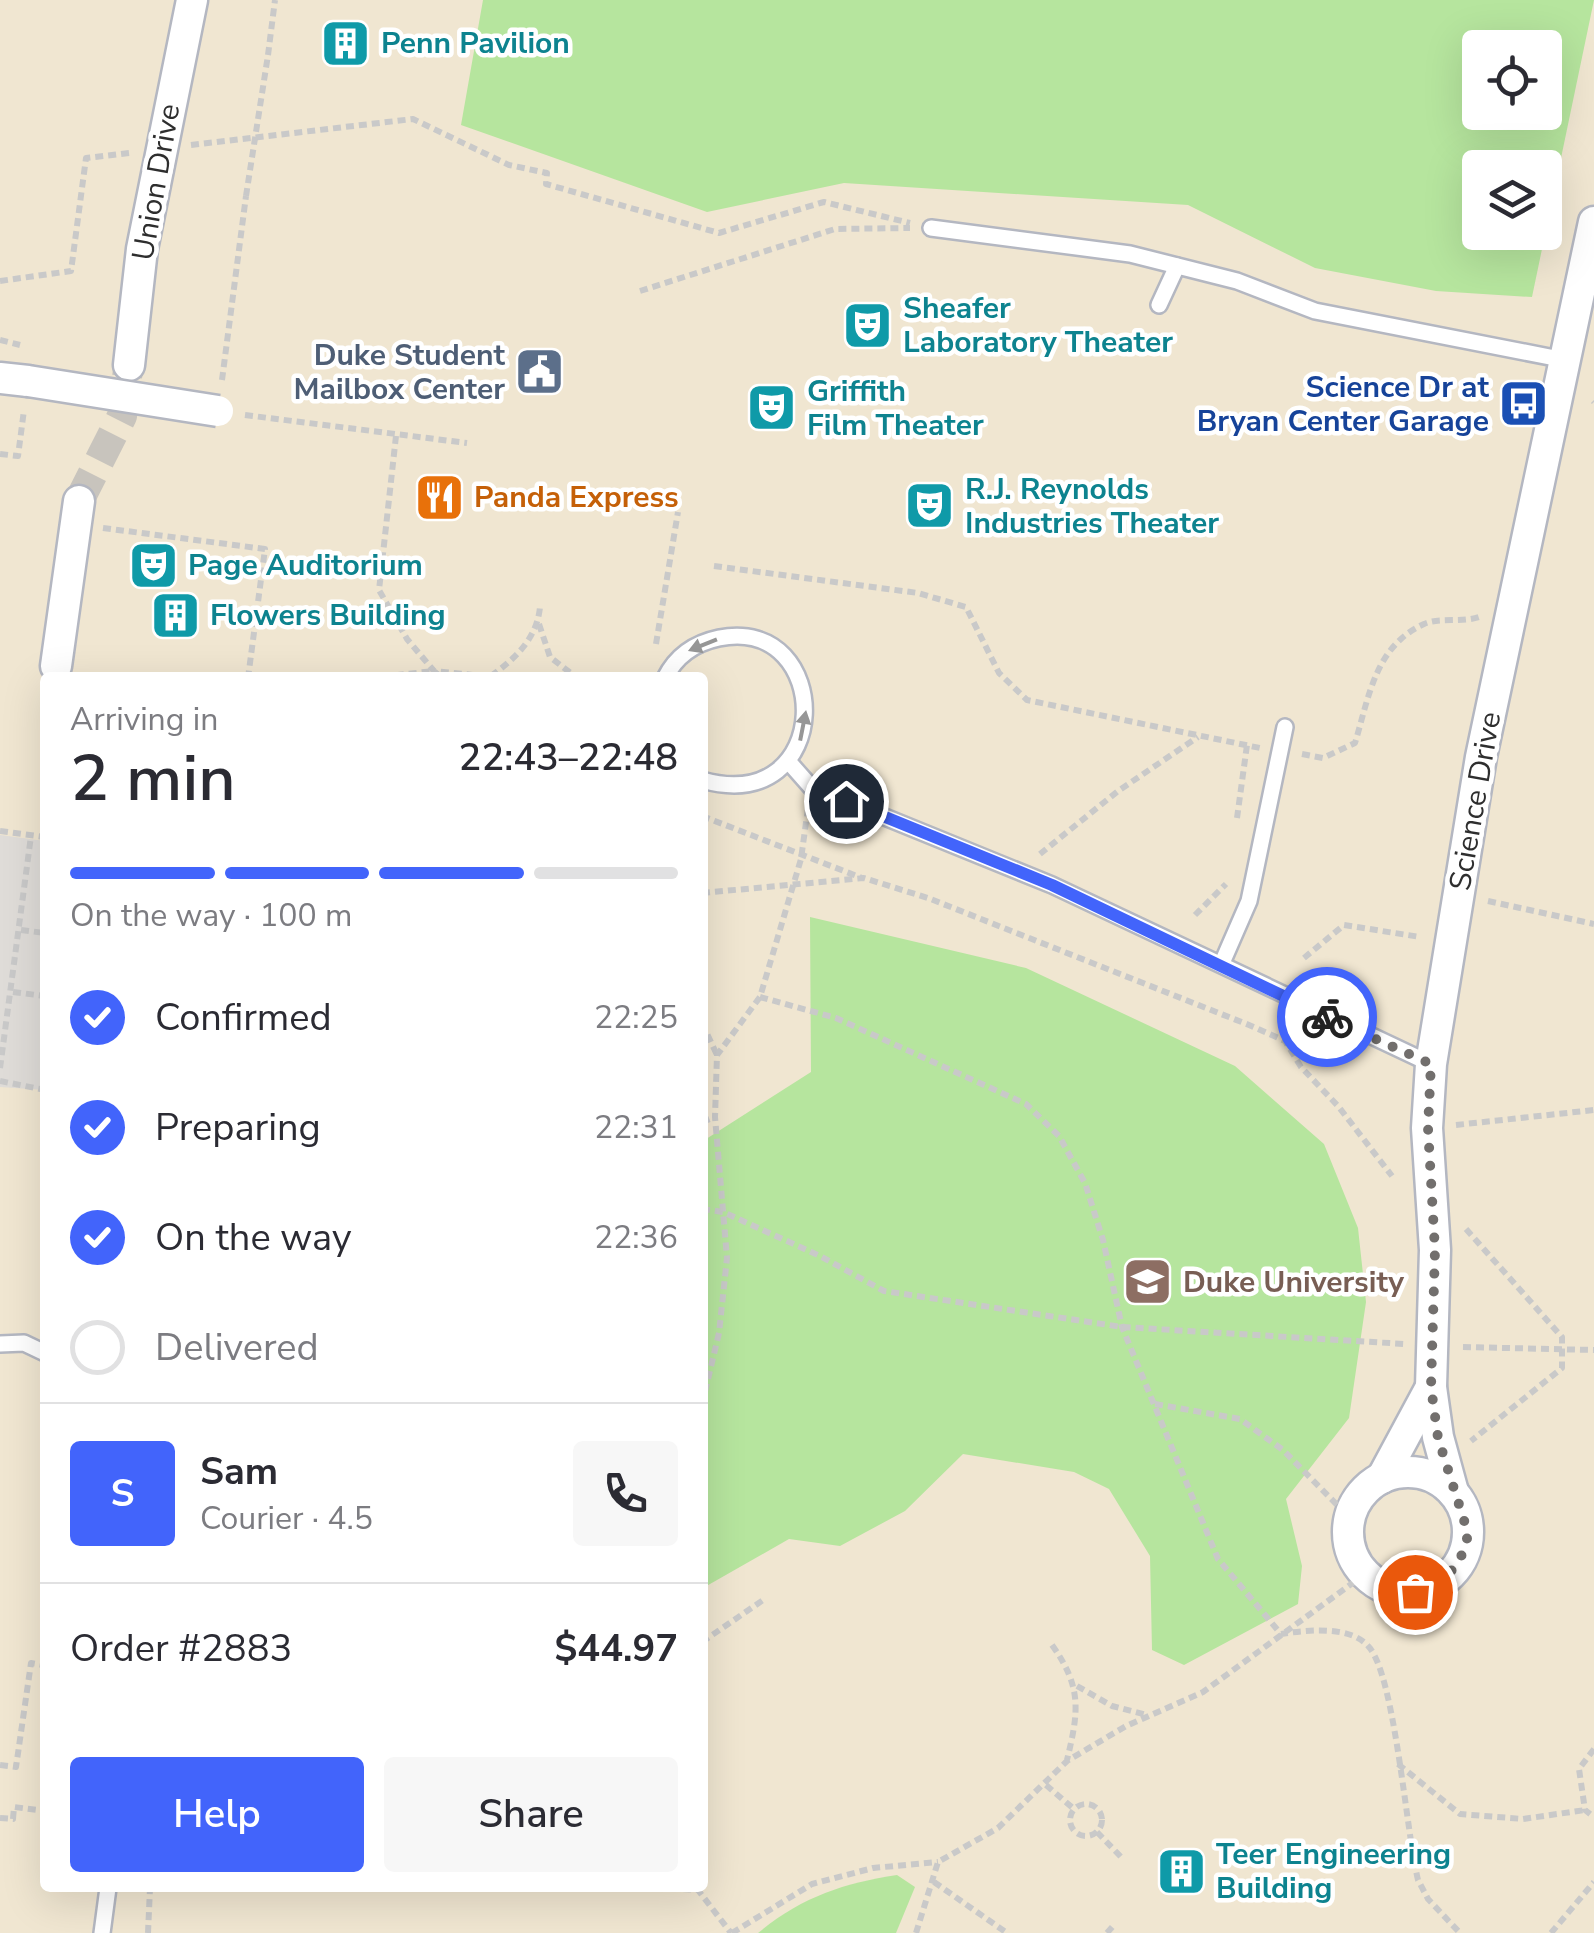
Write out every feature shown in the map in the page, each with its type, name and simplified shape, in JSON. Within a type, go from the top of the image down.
[{"type":"street","name":"Union Drive","points":[[129,365],[159,150],[192,0]]},
{"type":"street","name":"Science Drive","points":[[1365,1574],[1379,1585],[1415,1592],[1448,1576],[1466,1549],[1468,1533],[1444,1462],[1431,1387],[1435,1288],[1428,1128],[1431,1064],[1481,757],[1594,222]]},
{"type":"street","points":[[14,379],[218,411]]},
{"type":"street","points":[[56,666],[77,512]]},
{"type":"street","name":"Science Drive","points":[[1349,1517],[1367,1487],[1382,1478],[1431,1387]]},
{"type":"street","points":[[1382,1478],[1420,1473],[1453,1492]]},
{"type":"street","points":[[1349,1517],[1350,1548],[1365,1574]]},
{"type":"lane","points":[[931,228],[1130,254],[1238,281],[1315,311],[1565,360]]},
{"type":"lane","points":[[1159,306],[1177,266]]},
{"type":"lane","points":[[670,672],[683,654],[705,641],[729,636],[754,640],[776,650],[794,668],[806,703],[801,740],[788,761],[769,776],[746,785],[708,781]]},
{"type":"lane","points":[[1222,963],[1249,901],[1284,726]]},
{"type":"lane","points":[[788,761],[811,787],[1021,872],[1222,963],[1346,1028],[1431,1064]]},
{"type":"lane","points":[[0,1344],[24,1342],[40,1350]]},
{"type":"lane","points":[[102,1933],[107,1892]]},
{"type":"path","points":[[276,0],[218,411],[467,444]]},
{"type":"path","points":[[0,281],[71,271],[86,158],[413,118],[509,165],[546,173],[546,184],[719,233],[824,202],[931,228]]},
{"type":"path","points":[[640,291],[835,229],[931,228]]},
{"type":"path","points":[[0,340],[24,346]]},
{"type":"path","points":[[0,454],[18,456],[14,379]]},
{"type":"path","points":[[396,436],[379,590],[407,638],[434,671]]},
{"type":"path","points":[[77,512],[266,548],[249,672]]},
{"type":"path","points":[[650,661],[662,628],[678,512]]},
{"type":"path","points":[[714,566],[918,592],[966,607],[1000,672],[1027,700],[1198,737],[1323,758],[1355,743],[1382,656],[1426,622],[1464,622],[1480,616]]},
{"type":"path","points":[[540,607],[539,624],[550,657],[569,672]]},
{"type":"path","points":[[496,672],[513,660],[539,624]]},
{"type":"path","points":[[425,672],[443,672]]},
{"type":"path","points":[[1021,872],[1118,790],[1198,737]]},
{"type":"path","points":[[1237,823],[1247,745]]},
{"type":"path","points":[[716,1055],[760,997],[801,853],[811,787]]},
{"type":"path","points":[[708,818],[864,878],[928,898],[1285,1041],[1301,1067],[1338,1106],[1392,1176]]},
{"type":"path","points":[[0,830],[40,837]]},
{"type":"path","points":[[0,1068],[22,930],[31,836]]},
{"type":"path","points":[[708,893],[864,878]]},
{"type":"path","points":[[1195,915],[1229,880]]},
{"type":"path","points":[[1458,894],[1594,924]]},
{"type":"path","points":[[1304,958],[1344,925],[1420,937]]},
{"type":"path","points":[[22,930],[40,932]]},
{"type":"path","points":[[13,992],[40,995]]},
{"type":"path","points":[[760,997],[836,1018],[1026,1104],[1059,1136],[1084,1183],[1103,1240],[1122,1327],[1218,1558],[1281,1634]]},
{"type":"path","points":[[708,1037],[716,1055],[715,1117],[727,1258],[719,1333],[708,1379]]},
{"type":"path","points":[[0,1081],[40,1089]]},
{"type":"path","points":[[1428,1128],[1594,1110]]},
{"type":"path","points":[[708,1120],[715,1117]]},
{"type":"path","points":[[1432,1191],[1562,1337],[1562,1368],[1444,1462]]},
{"type":"path","points":[[708,1210],[722,1212],[820,1256],[884,1291],[1122,1327],[1406,1344]]},
{"type":"path","points":[[1463,1347],[1594,1350]]},
{"type":"path","points":[[1154,1404],[1240,1420],[1283,1450],[1349,1517]]},
{"type":"path","points":[[700,1892],[732,1933],[812,1884],[873,1868],[938,1862],[998,1828],[1067,1761],[1102,1738],[1202,1692],[1365,1574]]},
{"type":"path","points":[[708,1638],[766,1598]]},
{"type":"path","points":[[1281,1634],[1306,1630],[1332,1632],[1356,1637],[1370,1647],[1390,1712],[1418,1880],[1428,1900],[1460,1933]]},
{"type":"path","points":[[1052,1645],[1076,1685],[1112,1706],[1152,1716]]},
{"type":"path","points":[[0,1766],[16,1767],[32,1664],[40,1664]]},
{"type":"path","points":[[1067,1761],[1076,1723],[1076,1685]]},
{"type":"path","points":[[1594,1749],[1579,1769],[1585,1810],[1594,1818]]},
{"type":"path","points":[[1397,1763],[1460,1814],[1522,1819],[1585,1810]]},
{"type":"path","points":[[1046,1785],[1074,1808]]},
{"type":"path","points":[[1074,1808],[1087,1804],[1097,1809],[1102,1821],[1100,1835]]},
{"type":"path","points":[[0,1818],[13,1819],[14,1807],[40,1810]]},
{"type":"path","points":[[1074,1808],[1070,1822],[1074,1832],[1088,1837],[1100,1835]]},
{"type":"path","points":[[1100,1835],[1124,1860]]},
{"type":"path","points":[[916,1933],[938,1862]]},
{"type":"path","points":[[934,1882],[1007,1933]]},
{"type":"path","points":[[1550,1933],[1594,1882]]},
{"type":"path","points":[[148,1933],[150,1892]]},
{"type":"path","points":[[1107,1933],[1113,1926]]},
{"type":"shaded area","name":"Duke University","points":[[0,0],[1594,0],[1594,1933],[0,1933]]},
{"type":"shaded area","points":[[0,835],[40,840],[40,1090],[0,1087]]},
{"type":"green space","points":[[483,0],[1594,0],[1562,153],[1562,150],[1462,150],[1462,250],[1542,250],[1532,297],[1436,291],[1315,268],[1188,205],[844,183],[707,212],[461,125]]},
{"type":"green space","points":[[810,917],[1026,968],[1235,1066],[1324,1144],[1358,1228],[1366,1302],[1349,1418],[1286,1499],[1302,1566],[1298,1604],[1184,1665],[1152,1650],[1150,1556],[1109,1489],[1074,1472],[963,1454],[905,1511],[840,1546],[789,1539],[708,1585],[708,1138],[811,1072]]},
{"type":"green space","points":[[897,1875],[915,1887],[896,1933],[758,1933],[790,1910],[823,1894]]},
{"type":"tunnel","points":[[79,501],[122,416],[128,370]]},
{"type":"way so far","points":[[1327,1017],[1431,1064],[1428,1128],[1435,1250],[1435,1346],[1431,1387],[1438,1438],[1453,1492],[1466,1516],[1468,1533],[1466,1549],[1448,1576],[1415,1592]]},
{"type":"place","name":"Penn Pavilion","points":[[346,43]]},
{"type":"place","name":"Sheafer Laboratory Theater","points":[[868,325]]},
{"type":"place","name":"Duke Student Mailbox Center","points":[[540,372]]},
{"type":"place","name":"Science Dr at Bryan Center Garage","points":[[1524,404]]},
{"type":"place","name":"Griffith Film Theater","points":[[772,408]]},
{"type":"place","name":"Panda Express","points":[[439,497]]},
{"type":"place","name":"R.J. Reynolds Industries Theater","points":[[930,506]]},
{"type":"place","name":"Page Auditorium","points":[[153,565]]},
{"type":"place","name":"Flowers Building","points":[[175,615]]},
{"type":"place","name":"Duke University","points":[[1148,1282]]},
{"type":"place","name":"Teer Engineering Building","points":[[1181,1871]]},
{"type":"route","points":[[846,801],[1052,885],[1222,963],[1327,1017]]}]
